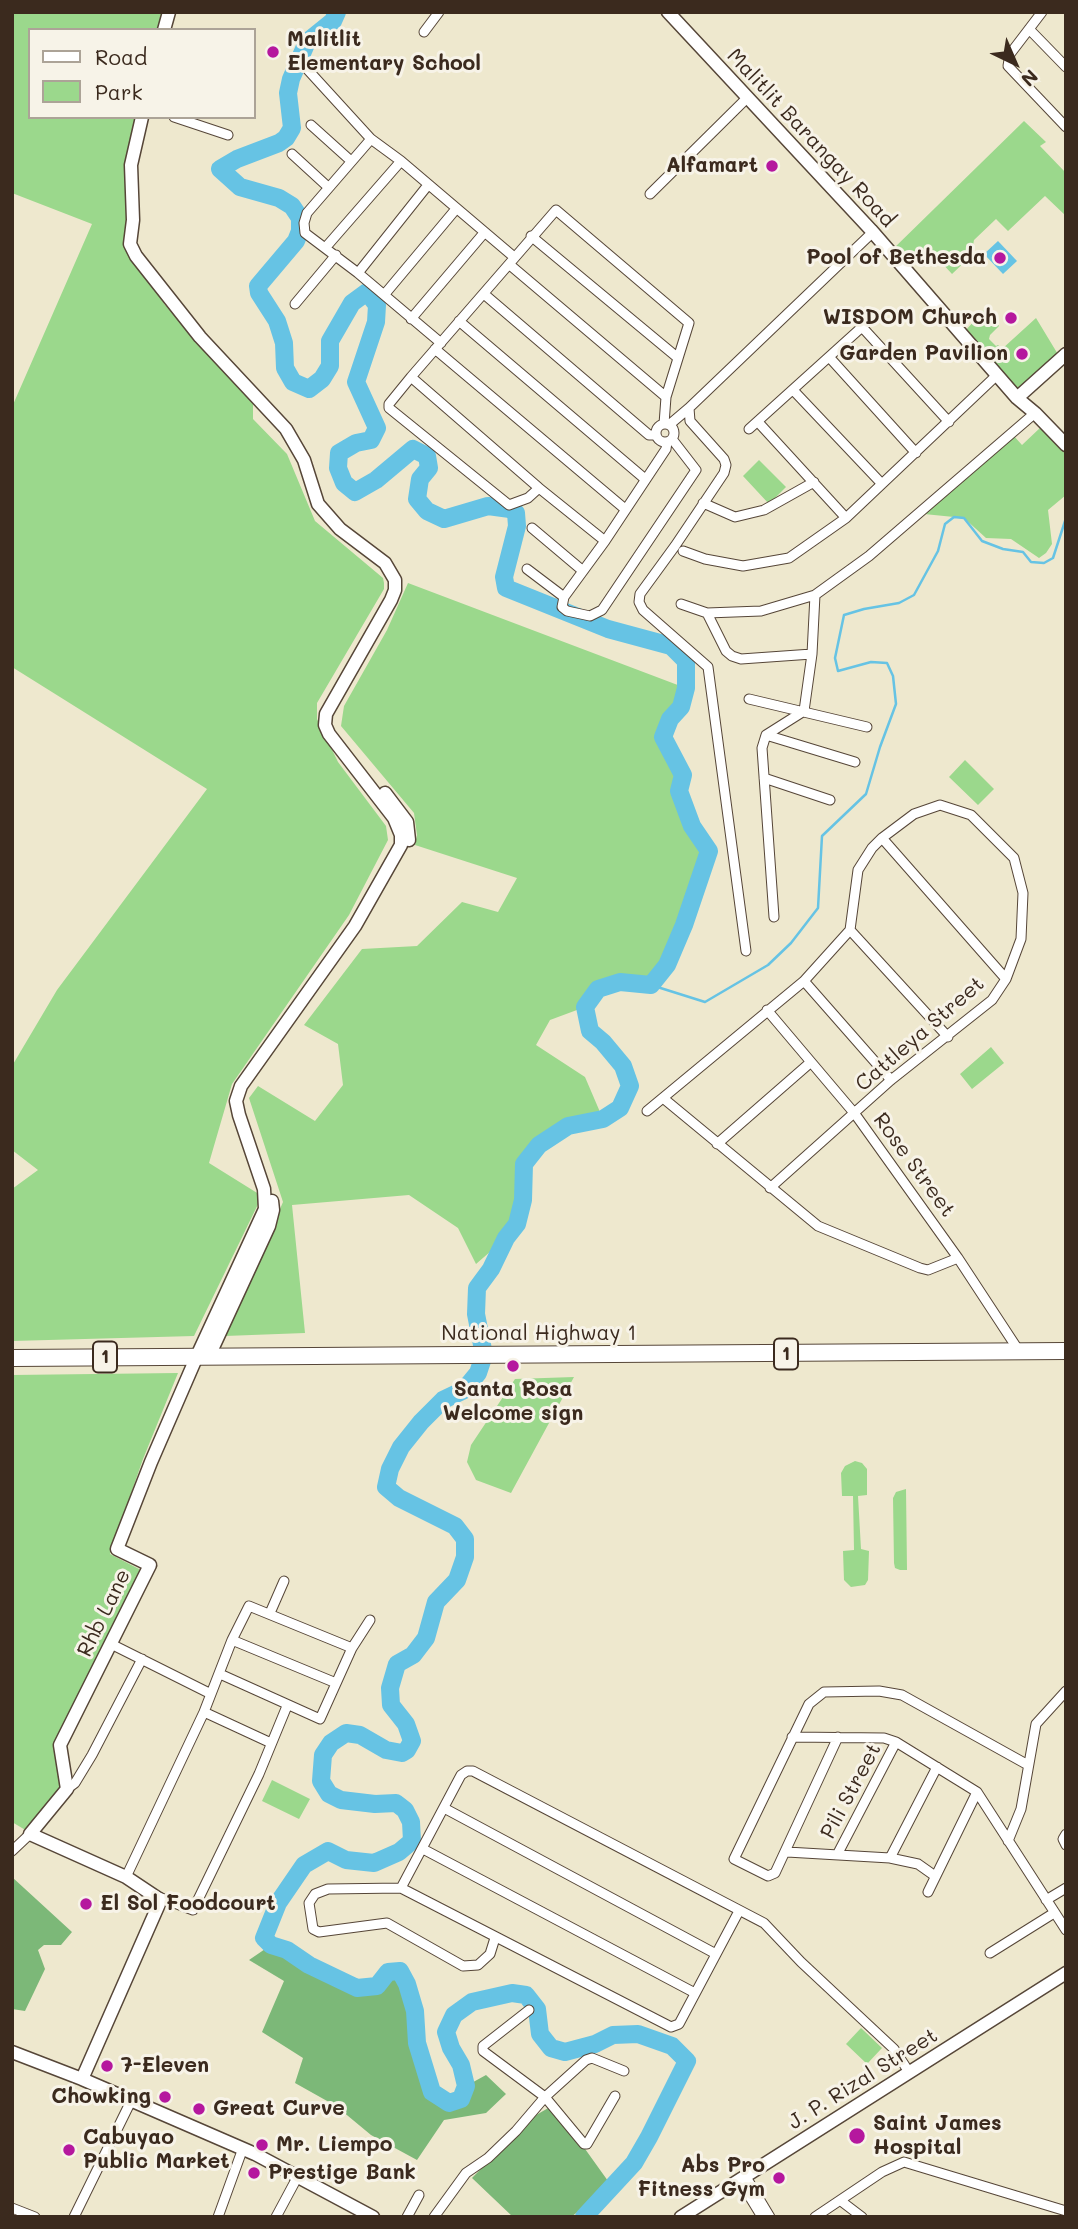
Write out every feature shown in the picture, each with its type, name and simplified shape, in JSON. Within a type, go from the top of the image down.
[{"type":"highway","name":"National Highway 1","points":[[12,1358],[1066,1352]]},
{"type":"street","points":[[424,32],[439,12]]},
{"type":"street","name":"Malitlit Barangay Road","points":[[668,12],[873,232],[1017,398],[1066,445]]},
{"type":"street","points":[[1042,12],[1010,54],[1007,62],[1010,70],[1066,127]]},
{"type":"street","points":[[1029,29],[1066,67]]},
{"type":"street","points":[[308,70],[371,139],[428,184],[666,397]]},
{"type":"street","points":[[650,194],[747,98]]},
{"type":"street","points":[[142,119],[131,165],[134,208],[130,244],[136,256],[200,337],[286,429],[304,460],[318,504],[340,529],[385,563],[394,579],[395,590],[326,713],[325,724],[394,818],[401,835],[401,845],[355,926],[241,1086],[236,1101],[264,1189],[265,1209],[235,1287],[203,1356]]},
{"type":"street","points":[[180,119],[228,135]]},
{"type":"street","points":[[311,125],[351,161]]},
{"type":"street","points":[[371,139],[307,213],[305,233],[384,295],[438,346],[625,509]]},
{"type":"street","points":[[292,154],[328,187]]},
{"type":"street","points":[[326,247],[401,161]]},
{"type":"street","points":[[358,273],[428,184]]},
{"type":"street","points":[[384,295],[456,209]]},
{"type":"street","points":[[539,488],[528,498],[509,505],[391,412],[389,404],[556,210],[689,323],[666,397],[669,432],[666,449],[564,597],[562,607],[567,611],[590,616],[601,610],[696,470],[669,432]]},
{"type":"street","points":[[690,421],[669,432],[656,429],[655,435],[660,441],[669,432],[690,408],[873,232]]},
{"type":"street","points":[[411,319],[484,233]]},
{"type":"street","points":[[531,236],[678,358]]},
{"type":"street","points":[[295,304],[336,255]]},
{"type":"street","points":[[484,294],[649,435],[655,435]]},
{"type":"street","points":[[460,321],[645,479]]},
{"type":"street","points":[[750,429],[862,327],[949,422]]},
{"type":"street","points":[[1017,398],[1066,354]]},
{"type":"street","points":[[830,358],[916,453]]},
{"type":"street","points":[[683,551],[705,559],[743,566],[789,558],[846,518],[997,375]]},
{"type":"street","points":[[411,377],[539,488],[605,541]]},
{"type":"street","points":[[793,390],[882,484]]},
{"type":"street","points":[[690,408],[690,421],[724,459],[724,473],[640,594],[639,602],[643,610],[708,667],[746,951]]},
{"type":"street","points":[[681,604],[707,613],[761,611],[815,595],[869,556],[1035,413]]},
{"type":"street","points":[[758,422],[846,518]]},
{"type":"street","points":[[703,503],[735,516],[764,510],[814,482]]},
{"type":"street","points":[[532,528],[583,570]]},
{"type":"street","points":[[527,569],[564,597]]},
{"type":"street","points":[[774,917],[762,748],[766,735],[804,710],[812,654],[815,595]]},
{"type":"street","points":[[707,613],[726,651],[741,659],[812,654]]},
{"type":"street","points":[[750,699],[867,727]]},
{"type":"street","points":[[766,735],[855,762]]},
{"type":"street","points":[[764,778],[830,800]]},
{"type":"street","name":"Cattleya Street","points":[[771,1188],[891,1080],[992,1000],[1006,979],[1021,939],[1023,893],[1014,858],[971,815],[940,805],[914,814],[882,838],[858,870],[850,930]]},
{"type":"street","points":[[882,838],[1006,979]]},
{"type":"street","points":[[647,1111],[804,981],[850,930],[948,1037]]},
{"type":"street","points":[[804,981],[891,1080]]},
{"type":"street","name":"Rose Street","points":[[767,1010],[855,1114],[958,1258],[1019,1351]]},
{"type":"street","points":[[717,1144],[811,1062]]},
{"type":"street","points":[[663,1098],[818,1226],[928,1270],[958,1258]]},
{"type":"street","name":"Rhb Lane","points":[[67,1790],[60,1745],[149,1566],[117,1549],[150,1462],[203,1356]]},
{"type":"street","points":[[270,1613],[284,1581]]},
{"type":"street","points":[[126,1877],[204,1712],[248,1606],[352,1648]]},
{"type":"street","points":[[220,1674],[320,1719],[352,1648],[370,1620]]},
{"type":"street","points":[[232,1640],[336,1683]]},
{"type":"street","points":[[111,1644],[211,1694]]},
{"type":"street","points":[[12,1851],[75,1783],[142,1659]]},
{"type":"street","points":[[838,1737],[775,1873],[768,1876],[734,1859],[809,1704],[824,1692],[879,1691],[902,1695],[1028,1765]]},
{"type":"street","points":[[1008,1842],[1021,1809],[1036,1724],[1066,1691]]},
{"type":"street","points":[[30,1834],[126,1877],[156,1896],[193,1910],[259,1774],[287,1706]]},
{"type":"street","points":[[204,1712],[271,1743]]},
{"type":"street","points":[[792,1737],[884,1738],[896,1742],[977,1792],[1066,1930]]},
{"type":"street","name":"Pili Street","points":[[837,1855],[896,1742]]},
{"type":"street","points":[[890,1858],[937,1767]]},
{"type":"street","points":[[401,1888],[461,1775],[473,1771],[764,1923],[894,2049],[909,2072]]},
{"type":"street","points":[[928,1892],[977,1792]]},
{"type":"street","points":[[444,1808],[716,1954]]},
{"type":"street","points":[[1066,1834],[1063,1839],[1066,1845]]},
{"type":"street","points":[[423,1849],[695,1993]]},
{"type":"street","points":[[786,1852],[890,1858],[918,1864],[935,1875]]},
{"type":"street","points":[[495,1938],[490,1954],[478,1965],[463,1966],[387,1923],[319,1932],[313,1929],[309,1903],[315,1894],[328,1889],[401,1888],[671,2027],[679,2024],[739,1911]]},
{"type":"street","points":[[1046,1900],[1066,1888]]},
{"type":"street","points":[[82,2079],[159,1904],[156,1896]]},
{"type":"street","points":[[990,1953],[1054,1913]]},
{"type":"street","name":"J. P. Rizal Street","points":[[681,2217],[1066,1973]]},
{"type":"street","points":[[529,2010],[484,2046],[483,2051],[545,2097],[587,2144],[615,2096]]},
{"type":"street","points":[[12,2052],[131,2099],[243,2148],[373,2217]]},
{"type":"street","points":[[434,2217],[466,2174],[488,2158],[545,2097],[586,2060],[592,2058],[624,2071]]},
{"type":"street","points":[[74,2217],[131,2099]]},
{"type":"street","points":[[218,2217],[243,2148]]},
{"type":"street","points":[[815,2217],[882,2172],[904,2162],[1066,2210],[1063,2217]]},
{"type":"street","points":[[276,2217],[298,2176]]},
{"type":"street","points":[[743,2179],[762,2217]]},
{"type":"street","points":[[743,2179],[771,2217]]},
{"type":"street","points":[[407,2217],[419,2195]]},
{"type":"street","points":[[841,2201],[862,2217]]},
{"type":"street","points":[[12,2208],[34,2217]]},
{"type":"green space","points":[[12,12],[168,12],[164,28],[28,28],[28,119],[139,119],[132,257],[165,305],[253,403],[253,419],[287,454],[315,521],[383,578],[384,583],[384,589],[317,703],[317,719],[338,762],[386,826],[388,840],[349,915],[232,1084],[209,1163],[262,1196],[194,1336],[12,1341],[12,1189],[38,1170],[12,1150],[12,1066],[57,990],[207,789],[12,667],[12,407],[92,224],[12,193]]},
{"type":"green space","points":[[1024,121],[1046,142],[1040,146],[1066,173],[1066,216],[1045,196],[1008,231],[996,219],[974,240],[971,256],[952,274],[928,248],[905,269],[891,251]]},
{"type":"green space","points":[[986,308],[999,326],[989,339],[996,346],[1002,349],[1036,318],[1059,356],[1018,393],[965,331]]},
{"type":"green space","points":[[1041,427],[1066,454],[1066,495],[1048,510],[1052,544],[1046,553],[1039,558],[1011,539],[986,538],[964,518],[924,514],[1013,435],[1022,445]]},
{"type":"green space","points":[[759,460],[786,487],[769,504],[743,476]]},
{"type":"green space","points":[[408,583],[683,687],[681,707],[670,719],[663,737],[683,775],[679,791],[692,826],[709,851],[684,925],[667,965],[651,985],[620,982],[598,989],[585,1007],[550,1020],[536,1045],[585,1077],[603,1119],[568,1126],[539,1145],[524,1164],[523,1200],[517,1224],[506,1238],[476,1264],[458,1228],[409,1195],[292,1205],[305,1333],[225,1336],[283,1202],[249,1098],[258,1086],[315,1121],[343,1085],[338,1044],[304,1025],[362,949],[417,946],[462,902],[498,912],[517,878],[415,845],[417,835],[414,813],[341,726],[344,706],[387,630]]},
{"type":"green space","points":[[965,760],[994,789],[978,805],[949,777]]},
{"type":"green space","points":[[991,1047],[1004,1063],[972,1089],[960,1074]]},
{"type":"green space","points":[[178,1373],[143,1459],[110,1554],[142,1573],[54,1747],[62,1787],[27,1831],[12,1822],[12,1375]]},
{"type":"green space","points":[[574,1377],[511,1493],[476,1480],[467,1462],[471,1445],[515,1379]]},
{"type":"green space","points":[[855,1461],[862,1463],[867,1469],[867,1495],[858,1496],[861,1549],[869,1551],[868,1580],[865,1585],[851,1587],[844,1580],[843,1551],[854,1550],[853,1496],[842,1496],[841,1473],[845,1466]]},
{"type":"green space","points":[[906,1489],[907,1570],[900,1570],[895,1568],[894,1563],[893,1498],[896,1492]]},
{"type":"green space","points":[[272,1780],[310,1799],[299,1819],[262,1801]]},
{"type":"green space","points":[[12,1877],[72,1932],[61,1945],[44,1945],[38,1950],[45,1969],[25,2011],[12,2009]]},
{"type":"green space","points":[[271,1945],[287,1950],[309,1965],[357,1988],[377,1986],[388,1972],[400,1971],[415,2011],[417,2043],[432,2092],[449,2103],[460,2099],[466,2086],[486,2075],[506,2094],[486,2113],[444,2120],[417,2160],[371,2135],[336,2106],[295,2083],[303,2058],[262,2032],[284,1981],[249,1960]]},
{"type":"green space","points":[[861,2028],[882,2048],[867,2064],[846,2044]]},
{"type":"green space","points":[[555,2107],[608,2181],[588,2204],[571,2217],[513,2217],[472,2178],[531,2118]]},
{"type":"water","name":"Pool of Bethesda","points":[[998,241],[1017,261],[1003,274],[984,254]]},
{"type":"waterway","points":[[337,12],[333,21],[307,42],[291,79],[288,93],[292,128],[286,138],[220,169],[240,187],[279,198],[292,206],[300,218],[300,231],[296,241],[258,286],[259,293],[277,321],[284,343],[285,368],[293,382],[309,389],[322,379],[330,366],[330,341],[352,303],[367,292],[377,305],[376,322],[356,382],[377,428],[371,440],[356,443],[339,453],[338,468],[344,483],[355,492],[376,480],[413,449],[427,456],[429,468],[420,479],[417,499],[427,511],[444,519],[488,506],[510,509],[516,513],[517,526],[504,577],[506,588],[608,629],[671,646],[686,661],[686,688],[681,707],[670,719],[663,737],[683,775],[679,791],[692,826],[709,851],[684,925],[667,965],[651,985],[620,982],[598,989],[585,1007],[590,1031],[623,1066],[630,1086],[620,1108],[603,1119],[568,1126],[539,1145],[524,1164],[523,1200],[517,1224],[477,1288],[476,1314],[484,1355],[478,1373],[464,1390],[443,1400],[421,1422],[401,1447],[390,1469],[386,1487],[399,1498],[455,1526],[465,1539],[465,1557],[457,1580],[436,1602],[426,1638],[413,1655],[397,1664],[390,1688],[391,1705],[406,1724],[412,1741],[407,1750],[402,1753],[386,1750],[360,1735],[346,1733],[331,1743],[323,1755],[321,1781],[329,1794],[341,1800],[375,1804],[396,1803],[405,1810],[411,1822],[412,1841],[399,1852],[374,1863],[346,1860],[328,1851],[304,1865],[278,1903],[264,1938],[271,1945],[287,1950],[309,1965],[357,1988],[377,1986],[388,1972],[400,1971],[415,2011],[417,2043],[432,2092],[449,2103],[461,2099],[466,2086],[461,2065],[446,2032],[454,2015],[472,2002],[512,1993],[526,1995],[537,2009],[540,2034],[551,2048],[565,2052],[595,2044],[613,2035],[638,2034],[672,2046],[687,2061],[649,2137],[634,2163],[584,2217]]},
{"type":"waterway","points":[[651,985],[705,1002],[768,965],[791,943],[818,908],[822,836],[866,794],[896,704],[893,676],[887,663],[871,662],[838,671],[835,658],[844,615],[899,603],[914,595],[938,551],[945,524],[954,517],[964,518],[982,541],[1003,549],[1023,552],[1031,562],[1044,563],[1053,558],[1066,518]]},
{"type":"place","name":"Malitlit Elementary School","points":[[273,52]]},
{"type":"place","name":"Alfamart","points":[[772,166]]},
{"type":"place","name":"Pool of Bethesda","points":[[1000,258]]},
{"type":"place","name":"WISDOM Church","points":[[1011,318]]},
{"type":"place","name":"Garden Pavilion","points":[[1022,354]]},
{"type":"place","name":"Santa Rosa Welcome sign","points":[[513,1366]]},
{"type":"place","name":"El Sol Foodcourt","points":[[86,1904]]},
{"type":"place","name":"7-Eleven","points":[[107,2066]]},
{"type":"place","name":"Chowking","points":[[165,2097]]},
{"type":"place","name":"Great Curve","points":[[199,2109]]},
{"type":"place","name":"Saint James Hospital","points":[[857,2136]]},
{"type":"place","name":"Mr. Liempo","points":[[262,2145]]},
{"type":"place","name":"Cabuyao Public Market","points":[[69,2150]]},
{"type":"place","name":"Prestige Bank","points":[[254,2173]]},
{"type":"place","name":"Abs Pro Fitness Gym","points":[[779,2178]]}]
